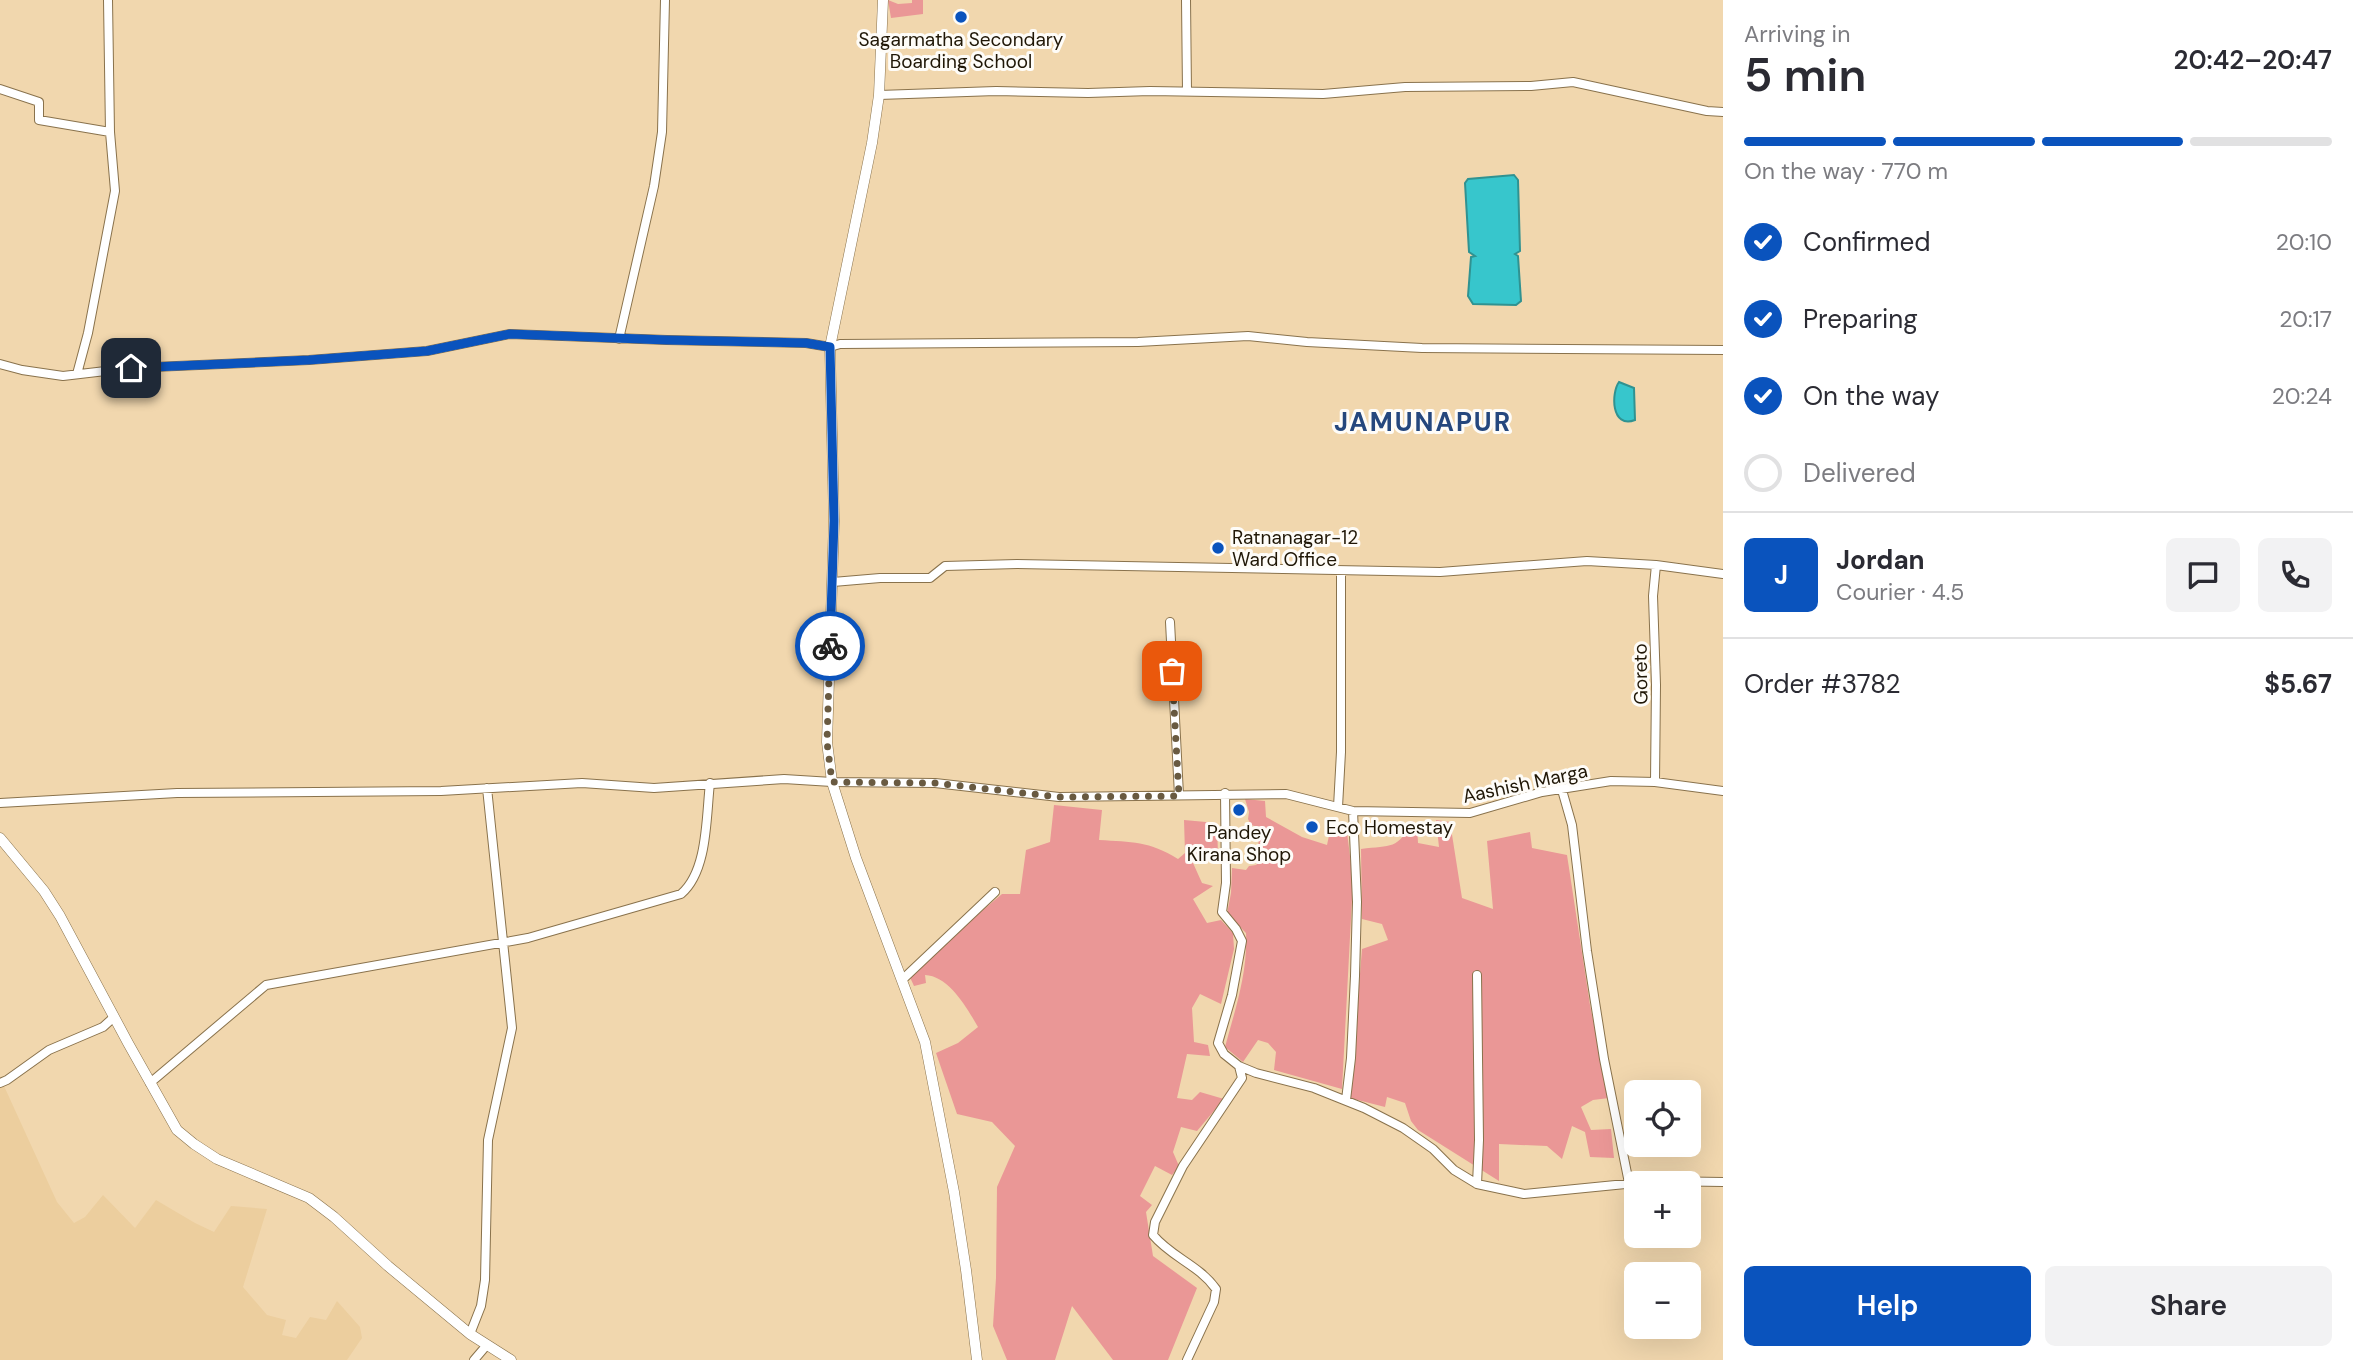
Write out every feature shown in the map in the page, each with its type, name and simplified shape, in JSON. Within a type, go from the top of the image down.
[{"type":"street","points":[[77,374],[88,333],[115,191],[110,132],[108,0]]},
{"type":"street","points":[[619,339],[654,186],[662,132],[665,93],[665,0]]},
{"type":"street","points":[[883,0],[879,95],[872,143],[830,347],[834,521],[827,742],[832,782],[856,858],[925,1042],[967,1270],[977,1360]]},
{"type":"street","points":[[1186,0],[1187,91]]},
{"type":"street","points":[[879,95],[996,91],[1323,94],[1405,87],[1531,86],[1573,82],[1707,111],[1723,112]]},
{"type":"street","points":[[0,89],[39,102],[39,120],[110,132]]},
{"type":"street","points":[[0,364],[63,376],[131,368],[309,360],[427,351],[510,334],[806,343],[830,347],[840,344],[1138,342],[1248,336],[1422,348],[1723,351]]},
{"type":"street","points":[[833,582],[930,578],[945,566],[1017,564],[1440,572],[1587,561],[1656,565],[1723,574]]},
{"type":"street","name":"Goreto","points":[[1655,782],[1653,596],[1656,565]]},
{"type":"street","points":[[1338,807],[1341,740],[1341,571]]},
{"type":"street","points":[[1170,622],[1179,796]]},
{"type":"street","name":"Aashish Marga","points":[[0,803],[166,793],[441,791],[582,783],[654,788],[784,779],[935,783],[1059,797],[1286,794],[1353,811],[1470,813],[1542,792],[1611,781],[1655,782],[1723,791]]},
{"type":"street","points":[[150,1083],[266,985],[505,942],[681,894],[690,886],[699,869],[710,783]]},
{"type":"street","points":[[470,1334],[481,1306],[485,1280],[488,1140],[512,1028],[487,788]]},
{"type":"street","points":[[1562,790],[1572,825],[1587,951],[1604,1059],[1627,1171]]},
{"type":"street","points":[[1225,793],[1226,883],[1222,912],[1236,929],[1242,942],[1219,1043],[1224,1054],[1239,1066],[1346,1100],[1403,1128],[1454,1170],[1477,1184],[1524,1194],[1624,1184]]},
{"type":"street","points":[[1346,1100],[1351,1058],[1357,902],[1353,811]]},
{"type":"street","points":[[0,838],[61,916],[177,1130],[217,1159],[309,1198],[470,1334],[511,1360]]},
{"type":"street","points":[[902,979],[995,892]]},
{"type":"street","points":[[1477,975],[1477,1184]]},
{"type":"street","points":[[0,1083],[49,1050],[103,1027],[114,1017]]},
{"type":"street","points":[[1188,1360],[1214,1301],[1216,1289],[1208,1277],[1161,1244],[1153,1235],[1155,1222],[1183,1166],[1242,1078],[1239,1066]]},
{"type":"street","points":[[1701,1182],[1723,1182]]},
{"type":"street","points":[[474,1360],[486,1346]]},
{"type":"shaded area","points":[[888,0],[898,4],[923,0],[923,14],[891,18]]},
{"type":"shaded area","points":[[1245,799],[1265,801],[1266,817],[1302,837],[1327,845],[1330,831],[1347,832],[1353,880],[1342,1089],[1274,1070],[1276,1052],[1268,1043],[1258,1040],[1243,1062],[1225,1047],[1240,991],[1246,948],[1246,933],[1227,914],[1232,868],[1246,870],[1259,862],[1258,827],[1251,825],[1248,819]]},
{"type":"shaded area","points":[[1054,805],[1102,810],[1099,840],[1149,846],[1178,859],[1185,853],[1184,820],[1217,823],[1218,855],[1193,863],[1202,883],[1213,886],[1193,899],[1207,923],[1221,920],[1233,933],[1234,949],[1221,1004],[1200,994],[1192,1008],[1194,1042],[1208,1045],[1210,1056],[1187,1054],[1177,1098],[1192,1100],[1200,1092],[1224,1099],[1197,1131],[1181,1127],[1173,1152],[1179,1166],[1172,1175],[1155,1166],[1140,1196],[1152,1205],[1146,1212],[1153,1256],[1197,1288],[1168,1360],[1113,1360],[1072,1306],[1055,1360],[1007,1360],[993,1326],[997,1187],[1015,1146],[992,1122],[957,1114],[936,1053],[958,1043],[978,1027],[956,994],[942,981],[925,975],[926,983],[914,986],[908,973],[1002,894],[1020,894],[1026,850],[1050,842]]},
{"type":"shaded area","points":[[1436,820],[1450,822],[1462,898],[1493,909],[1487,841],[1530,832],[1532,848],[1567,855],[1590,1005],[1609,1098],[1593,1100],[1581,1107],[1591,1130],[1611,1129],[1614,1158],[1590,1157],[1585,1132],[1572,1126],[1562,1159],[1547,1146],[1499,1144],[1499,1181],[1418,1130],[1411,1121],[1405,1103],[1387,1097],[1385,1107],[1350,1098],[1362,949],[1388,940],[1382,924],[1362,919],[1361,849],[1398,842],[1413,821],[1417,825],[1418,843],[1439,847]]},
{"type":"shaded area","points":[[4,1086],[57,1202],[74,1223],[85,1217],[103,1195],[135,1228],[156,1200],[214,1232],[231,1206],[267,1209],[243,1287],[267,1315],[286,1320],[282,1335],[296,1338],[310,1317],[326,1320],[337,1301],[360,1327],[362,1338],[347,1360],[0,1360],[0,1087]]},
{"type":"water","points":[[1514,175],[1518,180],[1520,251],[1515,254],[1518,256],[1521,301],[1516,305],[1473,304],[1468,296],[1471,257],[1475,256],[1469,252],[1465,183],[1468,179]]},
{"type":"water","points":[[1619,382],[1634,388],[1635,420],[1627,421],[1617,415],[1614,401]]},
{"type":"way so far","points":[[830,646],[827,742],[832,782],[935,783],[1059,797],[1179,796],[1172,671]]},
{"type":"place","name":"Sagarmatha Secondary Boarding School","points":[[961,17]]},
{"type":"place","name":"Ratnanagar-12 Ward Office","points":[[1218,548]]},
{"type":"place","name":"Pandey Kirana Shop","points":[[1239,810]]},
{"type":"place","name":"Eco Homestay","points":[[1312,827]]},
{"type":"district","name":"JAMUNAPUR","points":[[1423,422]]},
{"type":"route","points":[[131,368],[309,360],[427,351],[510,334],[806,343],[830,347],[834,521],[830,646]]}]
